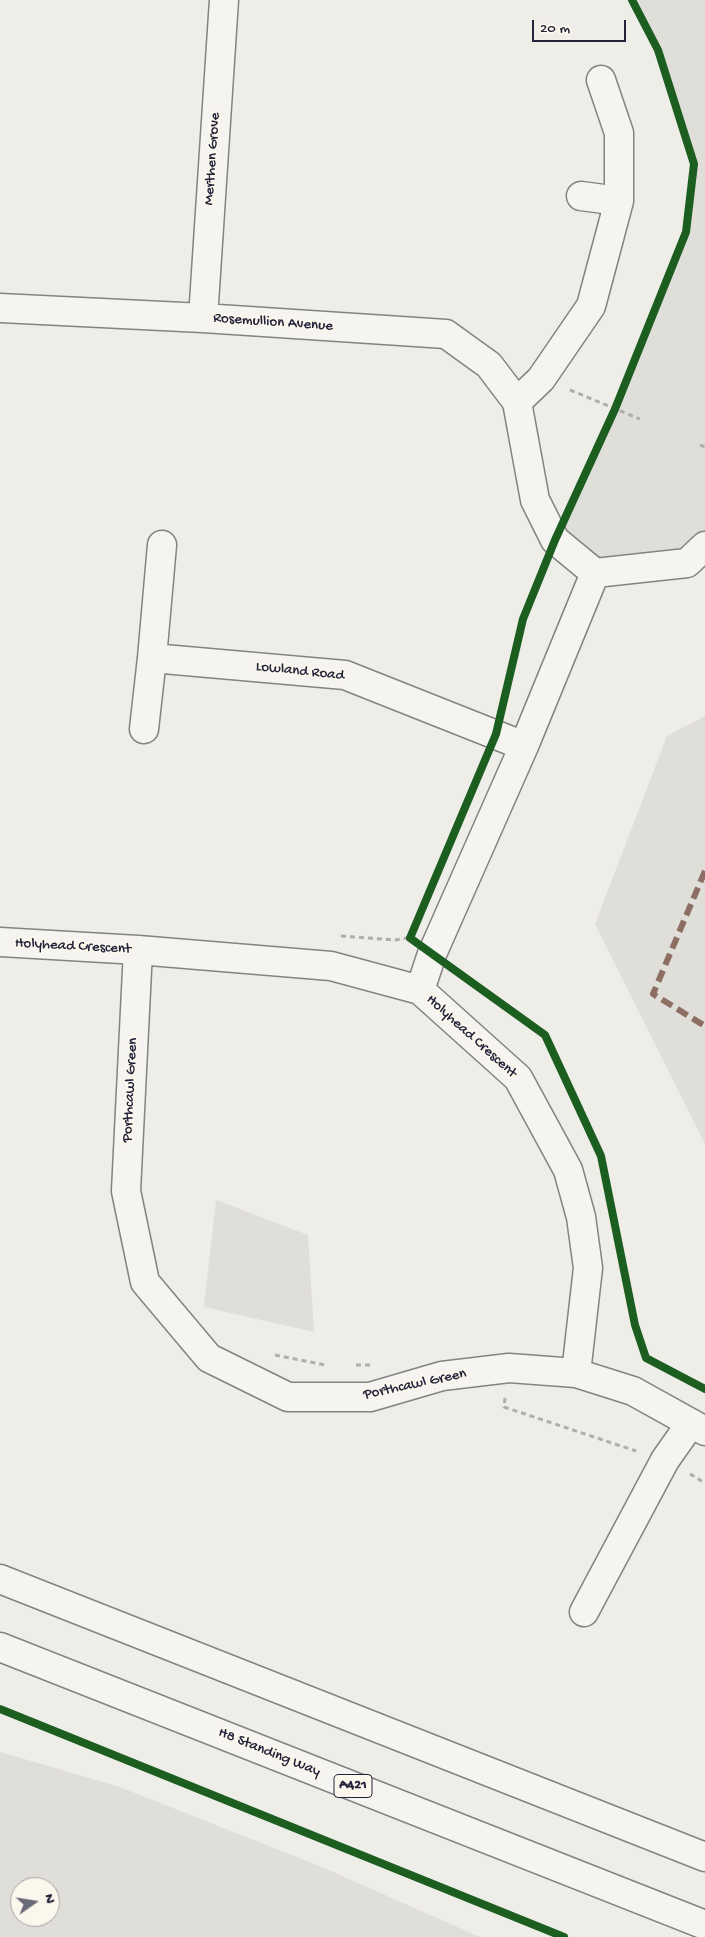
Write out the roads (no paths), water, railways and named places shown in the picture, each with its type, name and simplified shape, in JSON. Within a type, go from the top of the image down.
[{"type":"main road","name":"Merthen Grove","points":[[203,318],[224,0]]},
{"type":"main road","points":[[517,402],[541,379],[591,306],[620,201],[619,133],[601,80]]},
{"type":"main road","points":[[581,196],[620,201]]},
{"type":"main road","name":"Rosemullion Avenue","points":[[0,308],[203,318],[446,334],[489,365],[517,402],[535,500],[555,540],[595,573]]},
{"type":"main road","points":[[144,729],[162,545]]},
{"type":"main road","points":[[420,990],[432,954],[524,746],[595,573],[687,563],[705,546]]},
{"type":"main road","name":"Lowland Road","points":[[152,658],[344,675],[524,746]]},
{"type":"main road","name":"Holyhead Crescent","points":[[0,942],[138,950],[331,966],[420,990],[518,1078],[568,1170],[581,1217],[588,1268],[576,1373]]},
{"type":"main road","name":"Porthcawl Green","points":[[138,950],[126,1192],[145,1282],[209,1358],[288,1397],[370,1397],[442,1376],[509,1368],[576,1373],[633,1391],[698,1427],[665,1460],[584,1612]]},
{"type":"main road","points":[[0,1579],[705,1857]]},
{"type":"main road","points":[[0,1636],[36,1661]]},
{"type":"main road","name":"H8 Standing Way","points":[[0,1647],[705,1925]]}]
